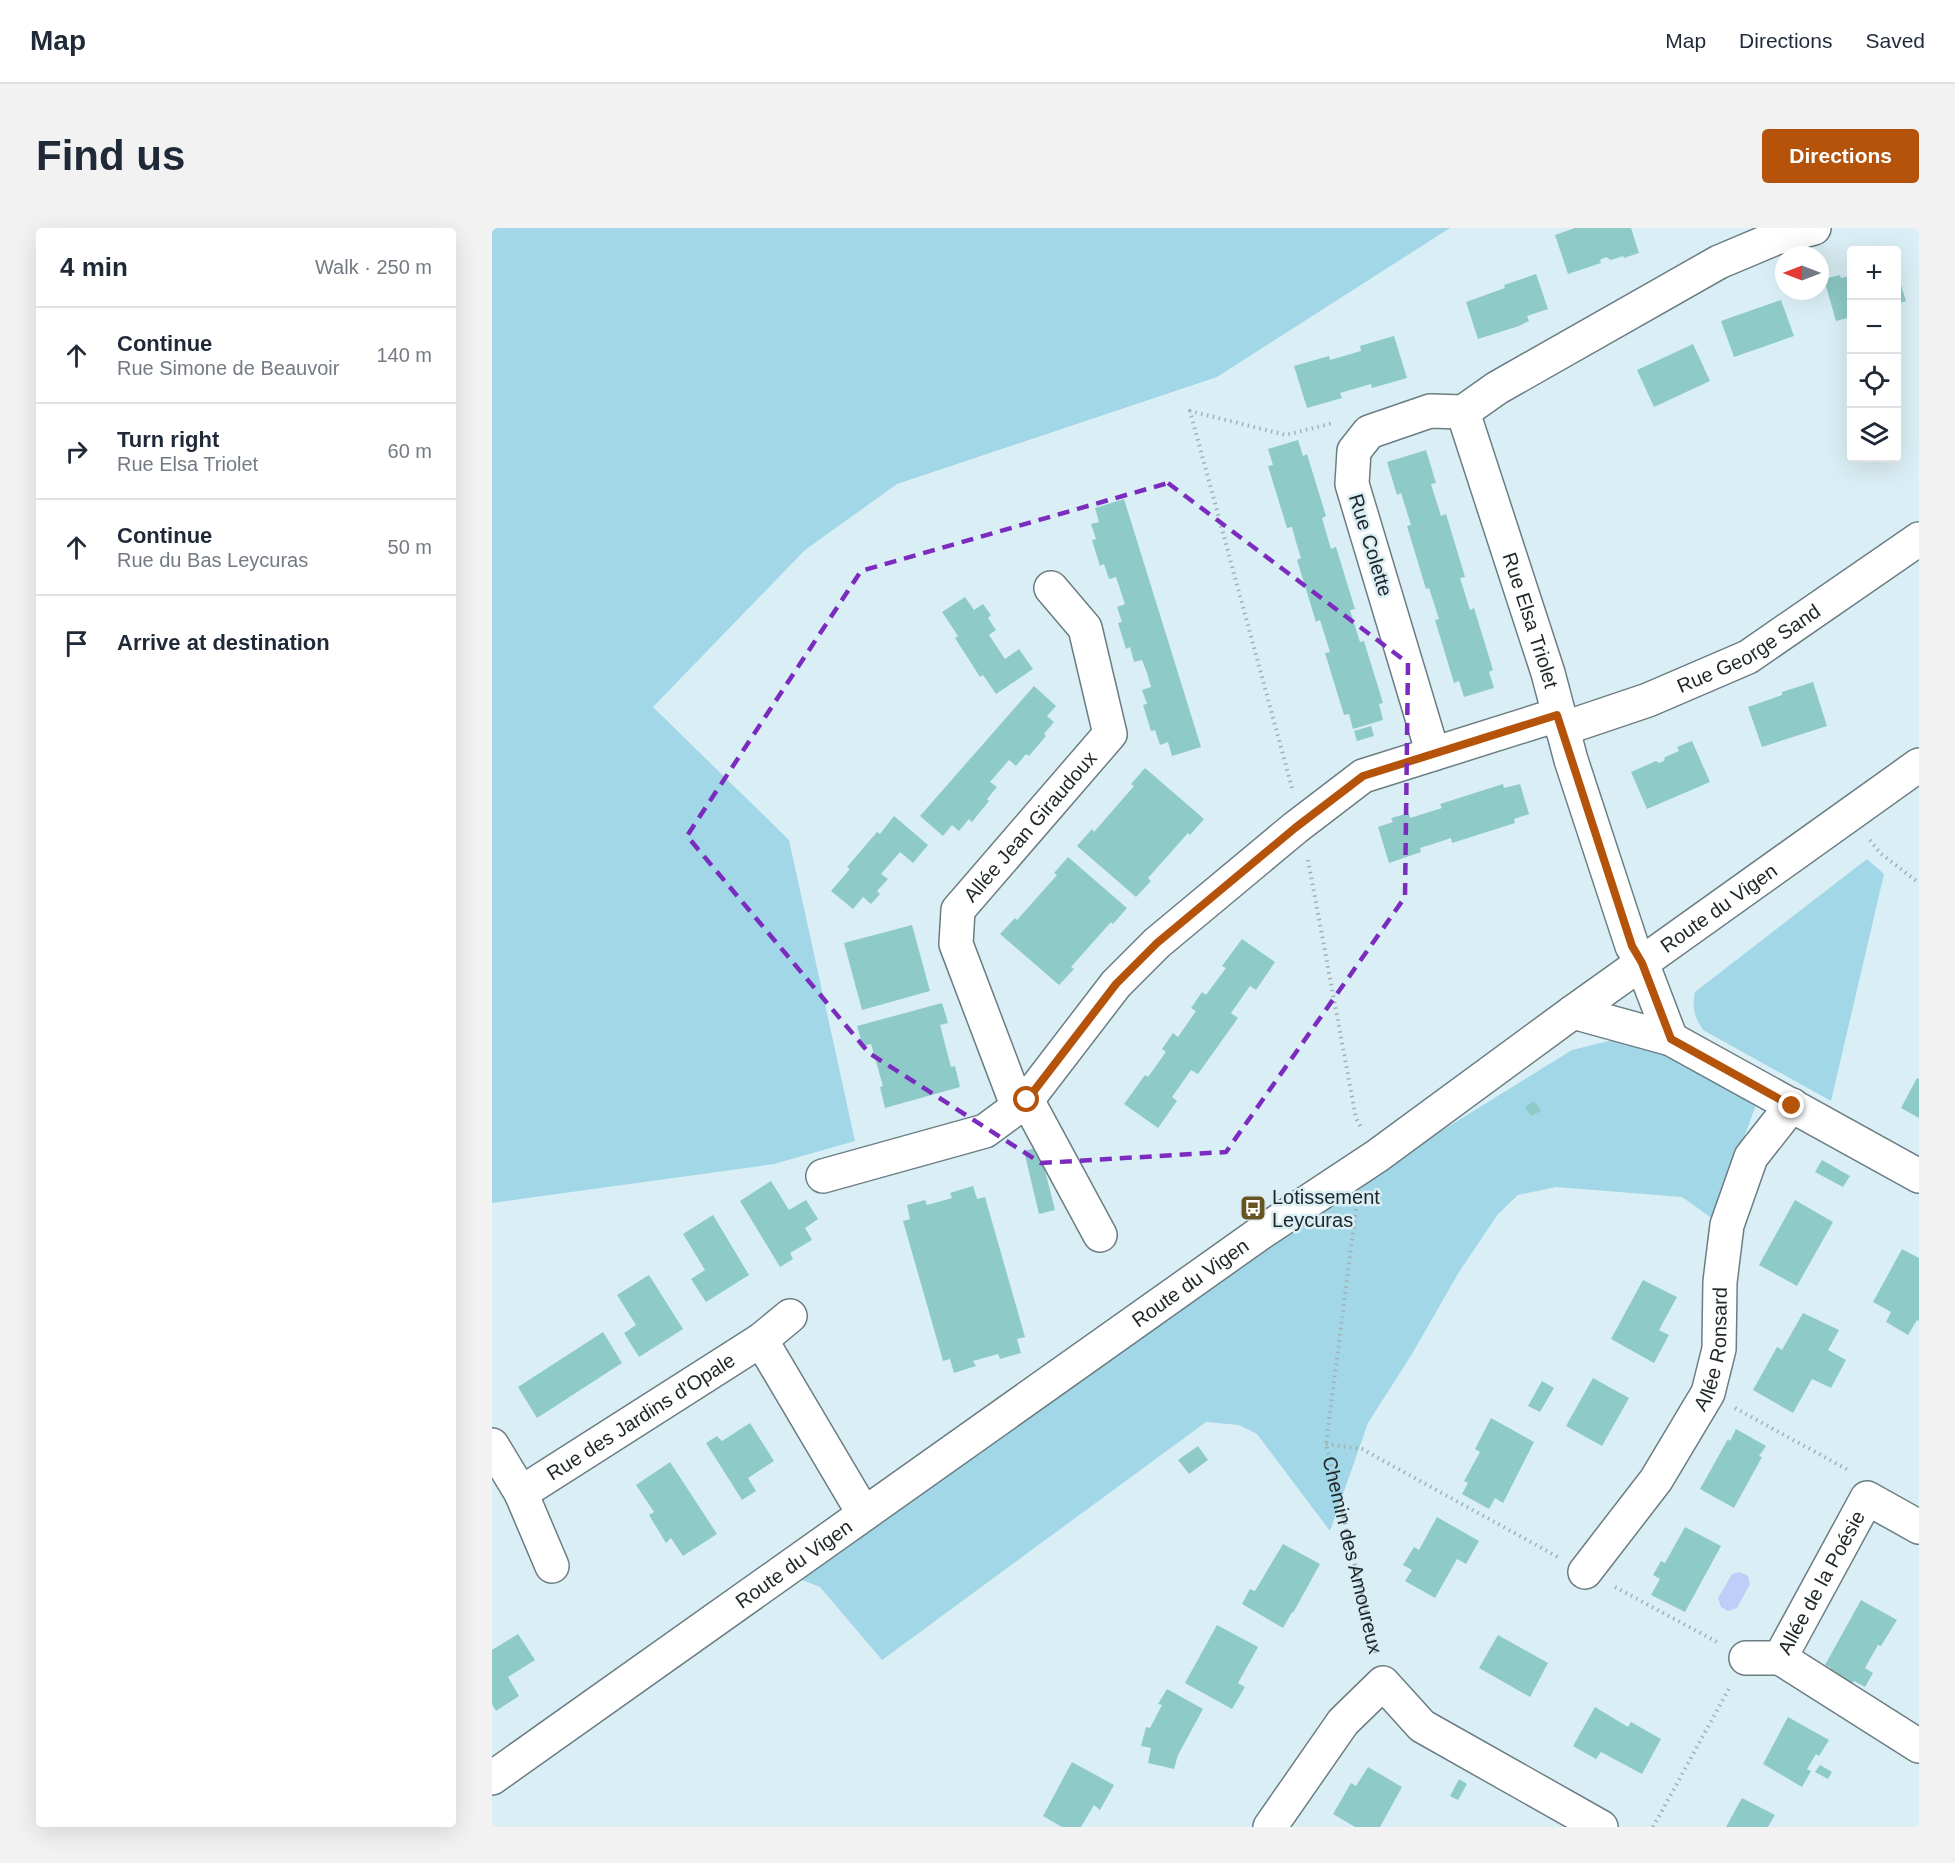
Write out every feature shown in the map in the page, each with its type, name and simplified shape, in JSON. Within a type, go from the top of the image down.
[{"type":"street","points":[[1359,444],[1369,432],[1430,411],[1463,412],[1497,388],[1719,262],[1776,238],[1814,228]]},
{"type":"street","name":"Rue Elsa Triolet","points":[[1463,412],[1548,673],[1560,722],[1632,946],[1642,963],[1671,1039]]},
{"type":"street","name":"Rue Colette","points":[[1359,444],[1354,451],[1352,484],[1434,754]]},
{"type":"street","name":"Rue George Sand","points":[[823,1176],[985,1131],[1024,1102],[1116,984],[1157,943],[1301,823],[1363,776],[1434,754],[1648,699],[1748,657],[1919,539]]},
{"type":"street","name":"Allée Jean Giraudoux","points":[[1024,1102],[1014,1097],[956,944],[958,910],[1110,734],[1085,628],[1051,588]]},
{"type":"street","name":"Route du Vigen","points":[[492,1778],[1259,1234],[1369,1161],[1919,765]]},
{"type":"street","points":[[1573,1012],[1671,1039],[1919,1176]]},
{"type":"street","points":[[1024,1102],[1100,1235]]},
{"type":"street","name":"Allée Ronsard","points":[[1585,1572],[1656,1480],[1708,1393],[1719,1349],[1720,1282],[1727,1225],[1750,1157],[1792,1106]]},
{"type":"street","name":"Rue des Jardins d'Opale","points":[[521,1493],[761,1340],[790,1316]]},
{"type":"street","points":[[761,1340],[864,1514]]},
{"type":"street","points":[[492,1445],[521,1493],[552,1566]]},
{"type":"street","name":"Allée de la Poésie","points":[[1746,1658],[1779,1658],[1867,1498],[1919,1527]]},
{"type":"street","points":[[1779,1658],[1919,1746]]},
{"type":"street","points":[[1270,1827],[1343,1722],[1383,1683],[1422,1726],[1601,1827]]},
{"type":"path","points":[[1359,444],[1343,420],[1286,435],[1190,411],[1301,823],[1356,1118],[1369,1161]]},
{"type":"path","points":[[1851,814],[1880,853],[1919,883]]},
{"type":"path","name":"Chemin des Amoureux","points":[[1369,1161],[1326,1444],[1383,1683]]},
{"type":"path","points":[[1708,1393],[1857,1475],[1867,1498]]},
{"type":"path","points":[[1326,1444],[1362,1449],[1746,1658],[1653,1827]]},
{"type":"highlighted area","points":[[1168,483],[1408,663],[1405,897],[1226,1152],[1041,1163],[869,1053],[687,836],[861,571]]},
{"type":"shaded area","points":[[492,228],[1450,228],[1217,377],[897,484],[805,550],[653,707],[789,840],[855,1141],[774,1164],[492,1203]]},
{"type":"shaded area","points":[[1867,859],[1884,874],[1831,1101],[1703,1030],[1694,1012],[1694,997],[1695,992]]},
{"type":"shaded area","points":[[1617,1039],[1662,1051],[1756,1105],[1724,1191],[1716,1221],[1682,1197],[1556,1187],[1518,1195],[1498,1214],[1459,1272],[1412,1354],[1368,1423],[1330,1531],[1257,1434],[1239,1425],[1206,1422],[882,1660],[820,1587],[797,1578],[1199,1281],[1572,1050]]},
{"type":"shaded area","points":[[1740,1572],[1748,1576],[1750,1584],[1737,1608],[1728,1611],[1721,1607],[1718,1598],[1732,1574]]},
{"type":"building","points":[[1575,228],[1631,228],[1639,253],[1611,260],[1606,257],[1600,260],[1601,263],[1568,274],[1555,235]]},
{"type":"building","points":[[1536,274],[1548,309],[1527,316],[1529,321],[1519,326],[1478,339],[1466,302]]},
{"type":"building","points":[[1840,275],[1841,278],[1847,277],[1847,318],[1836,321],[1829,296],[1829,278]]},
{"type":"building","points":[[1901,285],[1906,301],[1901,302]]},
{"type":"building","points":[[1781,300],[1794,336],[1734,357],[1721,321]]},
{"type":"building","points":[[1394,336],[1407,378],[1372,388],[1371,384],[1340,393],[1342,398],[1307,408],[1294,366],[1329,356],[1330,360],[1361,351],[1360,346]]},
{"type":"building","points":[[1693,344],[1710,381],[1654,407],[1637,370]]},
{"type":"building","points":[[1298,440],[1303,456],[1307,454],[1326,516],[1322,518],[1331,549],[1336,547],[1355,609],[1350,610],[1360,642],[1364,641],[1383,703],[1379,704],[1383,720],[1353,729],[1349,714],[1344,715],[1325,653],[1330,652],[1320,620],[1316,622],[1297,560],[1301,558],[1292,527],[1287,528],[1268,466],[1273,465],[1268,449]]},
{"type":"building","points":[[1426,450],[1436,483],[1431,484],[1441,516],[1446,514],[1465,577],[1460,578],[1470,610],[1474,608],[1493,670],[1489,672],[1494,688],[1464,697],[1459,681],[1454,683],[1435,620],[1439,619],[1429,588],[1426,589],[1407,526],[1411,525],[1401,493],[1397,495],[1387,462]]},
{"type":"building","points":[[1124,499],[1201,747],[1172,756],[1168,742],[1160,745],[1155,730],[1151,731],[1143,705],[1147,704],[1142,690],[1151,687],[1147,673],[1142,660],[1134,662],[1130,647],[1126,649],[1118,623],[1122,622],[1117,607],[1125,604],[1116,577],[1109,579],[1104,564],[1100,566],[1092,540],[1096,539],[1091,524],[1099,522],[1095,508]]},
{"type":"building","points":[[965,597],[974,610],[983,604],[991,615],[988,618],[996,630],[989,635],[1005,659],[1019,649],[1033,669],[996,694],[983,675],[980,677],[955,638],[958,636],[942,612]]},
{"type":"building","points":[[1813,682],[1827,726],[1762,747],[1748,707]]},
{"type":"building","points":[[1034,686],[1056,706],[1047,716],[1054,722],[1044,734],[1046,736],[1029,756],[1026,754],[1016,766],[1009,760],[990,782],[997,787],[972,822],[969,819],[959,831],[952,825],[943,836],[920,816]]},
{"type":"building","points":[[1371,726],[1374,736],[1357,741],[1354,731]]},
{"type":"building","points":[[1692,741],[1710,782],[1647,809],[1631,772],[1656,761],[1659,763],[1664,761],[1665,757],[1679,751],[1677,747]]},
{"type":"building","points":[[1145,768],[1204,819],[1190,835],[1188,833],[1148,878],[1151,881],[1136,897],[1077,846],[1092,829],[1094,832],[1134,786],[1131,784]]},
{"type":"building","points":[[1503,784],[1504,788],[1520,784],[1529,814],[1514,819],[1515,823],[1452,843],[1451,838],[1420,848],[1421,852],[1389,863],[1378,827],[1393,822],[1391,818],[1409,813],[1410,818],[1442,808],[1440,804]]},
{"type":"building","points":[[894,816],[928,845],[913,863],[900,852],[881,874],[888,879],[877,891],[880,894],[871,904],[863,897],[853,909],[831,891],[850,869],[847,867],[877,832],[880,834]]},
{"type":"building","points":[[1068,857],[1127,908],[1113,924],[1111,922],[1071,967],[1074,969],[1059,985],[1000,934],[1015,918],[1017,920],[1057,875],[1054,873]]},
{"type":"building","points":[[912,925],[930,991],[862,1010],[844,943]]},
{"type":"building","points":[[1242,939],[1275,962],[1256,990],[1250,986],[1231,1013],[1238,1018],[1198,1074],[1191,1070],[1172,1097],[1177,1101],[1158,1128],[1124,1104],[1145,1075],[1148,1077],[1166,1052],[1162,1049],[1173,1033],[1178,1037],[1196,1011],[1191,1008],[1202,992],[1206,995],[1226,968],[1222,966]]},
{"type":"building","points":[[942,1003],[948,1023],[940,1025],[951,1067],[955,1066],[960,1087],[885,1108],[880,1087],[883,1086],[871,1044],[863,1046],[857,1026]]},
{"type":"building","points":[[1917,1078],[1919,1079],[1919,1118],[1901,1108]]},
{"type":"building","points":[[1534,1101],[1541,1111],[1531,1116],[1525,1107]]},
{"type":"building","points":[[1039,1147],[1055,1210],[1039,1214],[1024,1151]]},
{"type":"building","points":[[1822,1160],[1850,1176],[1843,1187],[1815,1172]]},
{"type":"building","points":[[771,1181],[789,1210],[806,1200],[818,1219],[805,1228],[812,1240],[790,1253],[793,1259],[780,1267],[740,1201]]},
{"type":"building","points":[[973,1186],[977,1199],[985,1197],[1025,1337],[1017,1339],[1021,1353],[1000,1359],[998,1354],[973,1361],[976,1366],[954,1373],[950,1359],[943,1361],[903,1221],[910,1219],[907,1205],[925,1200],[927,1205],[952,1198],[950,1193]]},
{"type":"building","points":[[1795,1200],[1833,1222],[1797,1286],[1759,1265]]},
{"type":"building","points":[[713,1215],[749,1275],[706,1302],[691,1279],[705,1270],[683,1234]]},
{"type":"building","points":[[1902,1249],[1919,1258],[1919,1321],[1917,1320],[1908,1335],[1886,1322],[1891,1312],[1873,1302]]},
{"type":"building","points":[[649,1275],[683,1329],[639,1357],[624,1333],[636,1325],[617,1295]]},
{"type":"building","points":[[1643,1280],[1677,1297],[1659,1330],[1669,1335],[1654,1363],[1611,1339]]},
{"type":"building","points":[[1803,1313],[1839,1330],[1828,1350],[1846,1360],[1831,1388],[1812,1379],[1793,1413],[1753,1390],[1777,1347],[1782,1350]]},
{"type":"building","points":[[603,1332],[622,1363],[537,1418],[518,1387]]},
{"type":"building","points":[[1593,1378],[1629,1398],[1602,1446],[1566,1426]]},
{"type":"building","points":[[1542,1381],[1554,1388],[1540,1412],[1528,1406]]},
{"type":"building","points":[[1491,1418],[1534,1442],[1503,1503],[1495,1498],[1489,1509],[1462,1494],[1468,1483],[1464,1481],[1480,1452],[1475,1449]]},
{"type":"building","points":[[750,1423],[774,1461],[748,1478],[756,1491],[742,1500],[706,1443],[717,1436],[722,1441]]},
{"type":"building","points":[[1736,1429],[1766,1446],[1734,1508],[1700,1489]]},
{"type":"building","points":[[1198,1446],[1208,1460],[1189,1474],[1178,1460]]},
{"type":"building","points":[[670,1462],[717,1534],[683,1556],[671,1538],[666,1543],[649,1515],[654,1512],[636,1485]]},
{"type":"building","points":[[1437,1517],[1479,1541],[1466,1564],[1457,1559],[1435,1598],[1405,1581],[1412,1570],[1403,1565],[1414,1547],[1419,1550]]},
{"type":"building","points":[[1685,1527],[1721,1546],[1685,1612],[1651,1595],[1660,1579],[1653,1575],[1661,1561],[1665,1563]]},
{"type":"building","points":[[1283,1544],[1320,1564],[1283,1628],[1242,1604],[1250,1589],[1255,1591]]},
{"type":"building","points":[[1861,1600],[1897,1620],[1881,1646],[1878,1645],[1865,1668],[1873,1673],[1865,1687],[1854,1681],[1847,1693],[1824,1680],[1831,1668],[1825,1665]]},
{"type":"building","points":[[1217,1625],[1258,1647],[1238,1683],[1245,1687],[1232,1709],[1185,1683]]},
{"type":"building","points":[[518,1634],[535,1660],[508,1677],[519,1696],[496,1711],[492,1704],[492,1650]]},
{"type":"building","points":[[1498,1635],[1548,1663],[1530,1697],[1479,1668]]},
{"type":"building","points":[[1167,1689],[1203,1709],[1178,1755],[1174,1769],[1148,1763],[1151,1748],[1141,1746],[1146,1727],[1150,1728],[1162,1705],[1158,1704]]},
{"type":"building","points":[[1595,1707],[1628,1727],[1631,1722],[1661,1739],[1642,1774],[1601,1752],[1596,1759],[1573,1746]]},
{"type":"building","points":[[1788,1717],[1829,1740],[1819,1756],[1816,1754],[1807,1769],[1811,1771],[1802,1787],[1763,1764]]},
{"type":"building","points":[[1072,1762],[1114,1785],[1100,1810],[1094,1805],[1081,1827],[1062,1827],[1043,1816]]},
{"type":"building","points":[[1820,1765],[1832,1772],[1828,1779],[1815,1772]]},
{"type":"building","points":[[1368,1767],[1402,1787],[1380,1827],[1355,1827],[1333,1814],[1351,1783],[1356,1786]]},
{"type":"building","points":[[1459,1779],[1467,1784],[1458,1800],[1450,1796]]},
{"type":"building","points":[[1742,1798],[1775,1815],[1768,1827],[1726,1827]]},
{"type":"place","name":"Lotissement Leycuras","points":[[1253,1208]]},
{"type":"route","points":[[1027,1100],[1116,984],[1157,943],[1295,828],[1363,776],[1557,715],[1632,946],[1642,963],[1671,1039],[1792,1106]]}]
